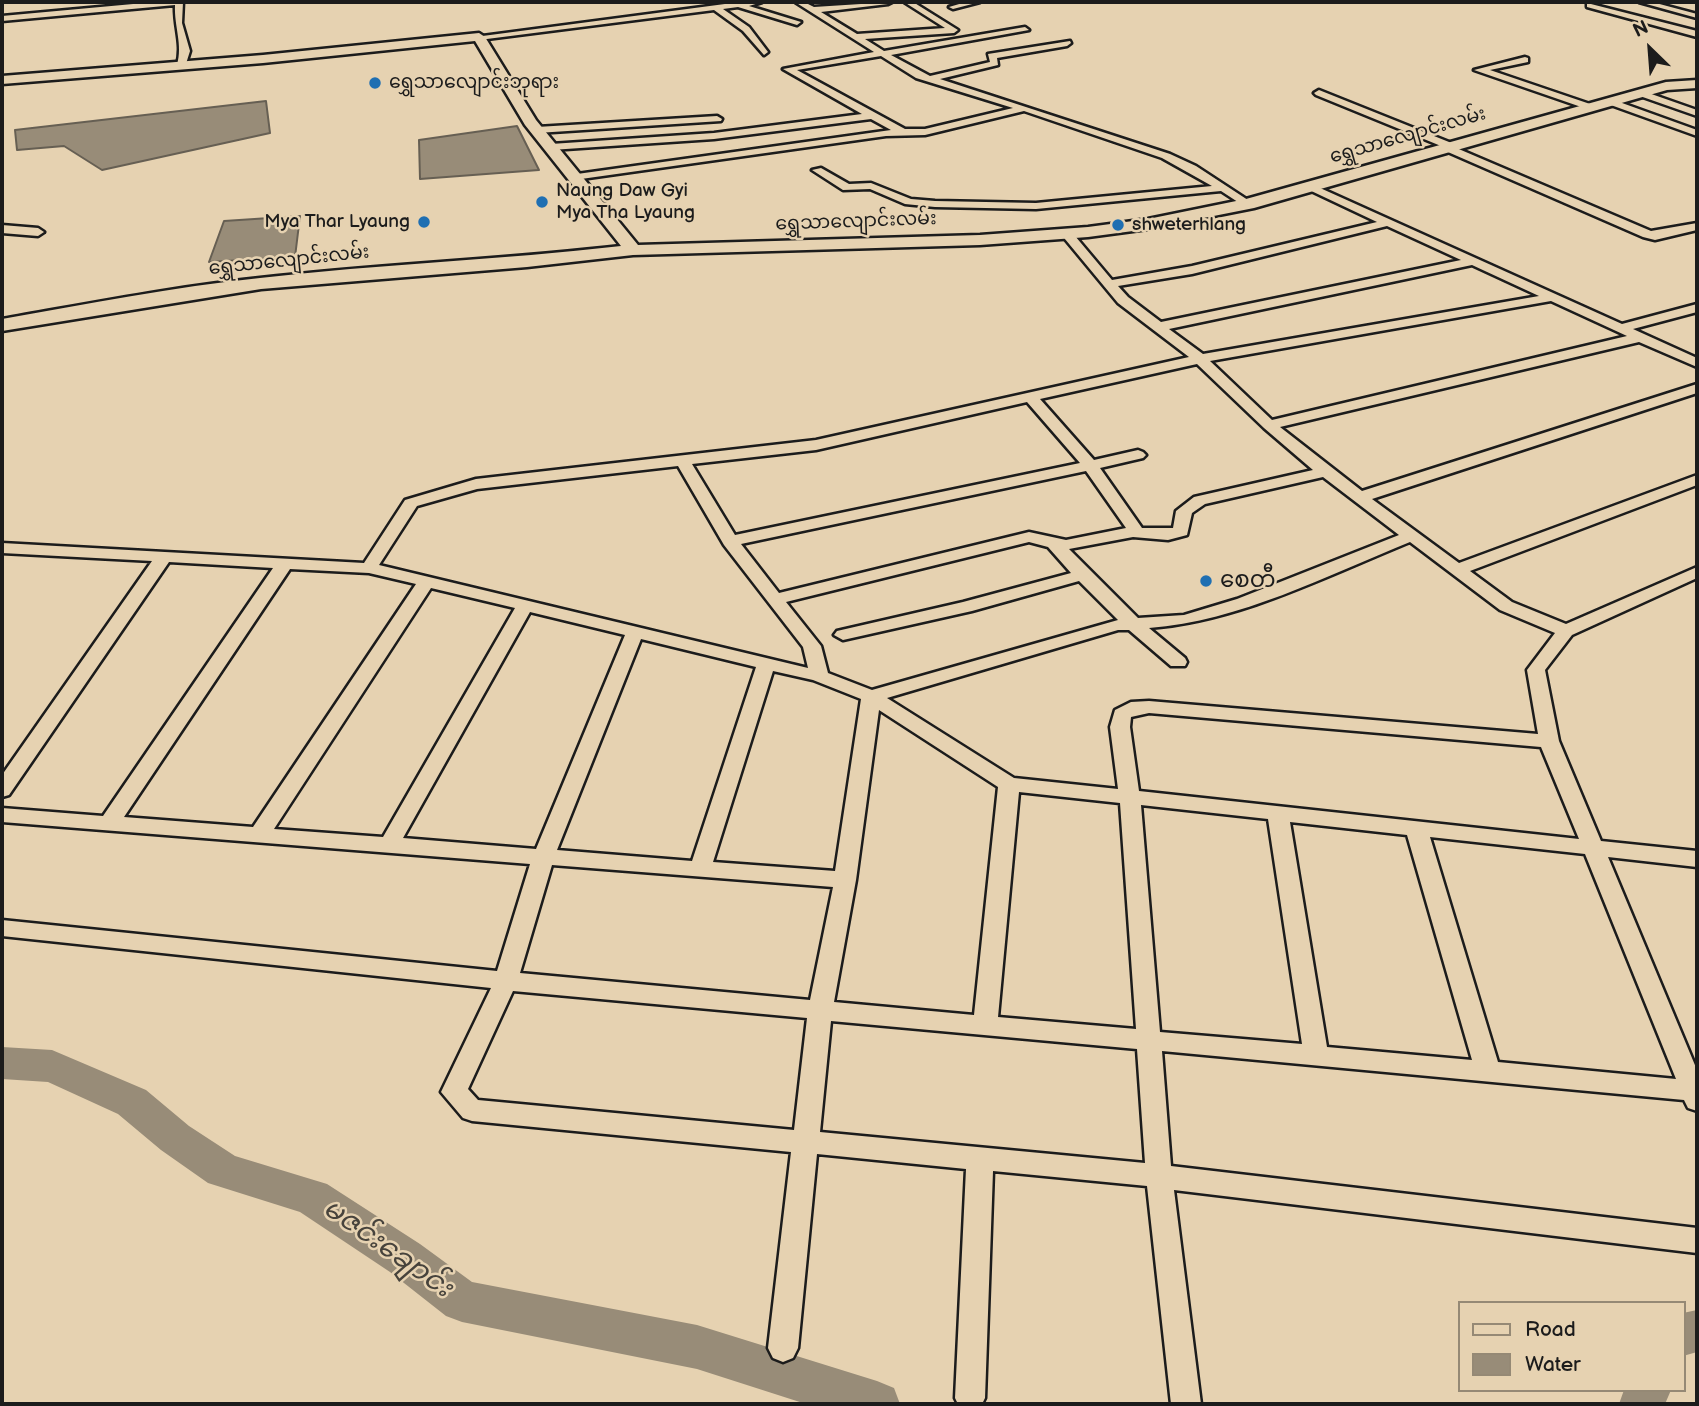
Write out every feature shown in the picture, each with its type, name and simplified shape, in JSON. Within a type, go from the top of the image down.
[{"type":"street","points":[[2,19],[179,2],[178,23],[186,51],[181,65]]},
{"type":"street","points":[[2,80],[479,37],[758,2]]},
{"type":"street","points":[[799,2],[919,76],[1025,108],[1166,156],[1192,168],[1248,204]]},
{"type":"street","points":[[813,10],[888,2]]},
{"type":"street","points":[[856,37],[954,30],[908,2]]},
{"type":"street","points":[[953,7],[976,2]]},
{"type":"street","points":[[1643,2],[1697,16]]},
{"type":"street","points":[[736,5],[797,22]]},
{"type":"street","points":[[1590,5],[1697,34]]},
{"type":"street","points":[[715,7],[746,29],[764,52]]},
{"type":"street","points":[[902,132],[788,69],[1026,30]]},
{"type":"street","points":[[479,37],[537,130],[634,250]]},
{"type":"street","points":[[930,79],[995,63],[991,56],[1067,43]]},
{"type":"street","points":[[1525,60],[1479,70],[1590,107]]},
{"type":"street","name":"ရွှေသာလျောင်းလမ်း","points":[[2,325],[261,283],[514,263],[634,250],[979,240],[1162,222],[1248,204],[1666,86],[1697,83]]},
{"type":"street","points":[[1319,93],[1448,146],[1647,234],[1655,236],[1697,227]]},
{"type":"street","points":[[1640,93],[1697,113]]},
{"type":"street","points":[[1611,102],[1697,133]]},
{"type":"street","points":[[575,177],[902,132],[926,132],[1025,108]]},
{"type":"street","points":[[551,147],[714,136],[872,116]]},
{"type":"street","points":[[537,130],[717,119]]},
{"type":"street","points":[[817,170],[847,188],[871,186],[909,202],[935,204],[1036,206],[1221,188]]},
{"type":"street","points":[[1309,186],[1697,363]]},
{"type":"street","points":[[1109,284],[1192,270],[1390,222]]},
{"type":"street","points":[[2,229],[38,232]]},
{"type":"street","points":[[1066,233],[1123,300],[1200,359],[1269,425],[1325,472],[1506,606],[1566,631]]},
{"type":"street","points":[[1158,327],[1474,261]]},
{"type":"street","points":[[369,568],[411,503],[477,484],[816,445],[1200,359],[1553,297]]},
{"type":"street","points":[[1622,328],[1697,308]]},
{"type":"street","points":[[1269,425],[1641,337]]},
{"type":"street","points":[[1358,498],[1697,388]]},
{"type":"street","points":[[1030,397],[1090,465],[1134,528],[1133,532]]},
{"type":"street","points":[[730,541],[1138,455]]},
{"type":"street","points":[[682,460],[730,541],[813,646],[819,677]]},
{"type":"street","points":[[775,599],[1028,537],[1043,538],[1055,544],[1066,545],[1133,532],[1168,535],[1181,531],[1184,511],[1200,500],[1325,472]]},
{"type":"street","points":[[1457,570],[1697,480]]},
{"type":"street","points":[[871,696],[1117,625],[1185,621],[1243,603],[1413,536]]},
{"type":"street","points":[[1055,544],[1132,624],[1178,662]]},
{"type":"street","points":[[2,548],[369,568],[819,677],[871,696],[1009,785],[1417,831],[1697,859]]},
{"type":"street","points":[[2,790],[164,557]]},
{"type":"street","points":[[108,825],[285,563]]},
{"type":"street","points":[[2,928],[506,981],[1488,1071],[1696,1094],[1549,741],[1536,670],[1566,631],[1697,572]]},
{"type":"street","points":[[843,635],[966,607],[1082,575]]},
{"type":"street","points":[[258,836],[426,582]]},
{"type":"street","points":[[388,846],[525,606]]},
{"type":"street","points":[[635,632],[543,858],[506,981],[454,1092],[472,1110],[1159,1177],[1697,1241]]},
{"type":"street","points":[[701,869],[766,664]]},
{"type":"street","points":[[783,1348],[808,1142],[820,1010],[845,880],[871,696]]},
{"type":"street","points":[[1186,1404],[1159,1177],[1130,798],[1120,727],[1122,714],[1131,708],[1549,741]]},
{"type":"street","points":[[985,1025],[1009,785]]},
{"type":"street","points":[[1278,815],[1317,1055]]},
{"type":"street","points":[[2,817],[845,880]]},
{"type":"street","points":[[1417,831],[1488,1071]]},
{"type":"street","points":[[970,1398],[980,1158]]},
{"type":"water","points":[[266,101],[270,133],[102,170],[64,146],[17,150],[15,130]]},
{"type":"water","points":[[517,126],[539,170],[420,179],[419,140]]},
{"type":"water","points":[[300,216],[295,257],[209,262],[224,221]]},
{"type":"waterway","name":"မဇင်းချောင်း","points":[[2,1063],[52,1066],[132,1102],[175,1138],[223,1170],[312,1197],[405,1258],[462,1301],[697,1347],[877,1404]]},
{"type":"waterway","name":"မဇင်းချောင်း","points":[[1685,1334],[1697,1331]]},
{"type":"waterway","name":"မဇင်းချောင်း","points":[[1642,1404],[1647,1392]]},
{"type":"place","name":"ရွှေသာလျောင်းဘုရား","points":[[375,83]]},
{"type":"place","name":"Naung Daw Gyi Mya Tha Lyaung","points":[[542,202]]},
{"type":"place","name":"Mya Thar Lyaung","points":[[424,222]]},
{"type":"place","name":"shweterhlang","points":[[1118,225]]},
{"type":"place","name":"စေတီ","points":[[1206,581]]}]
